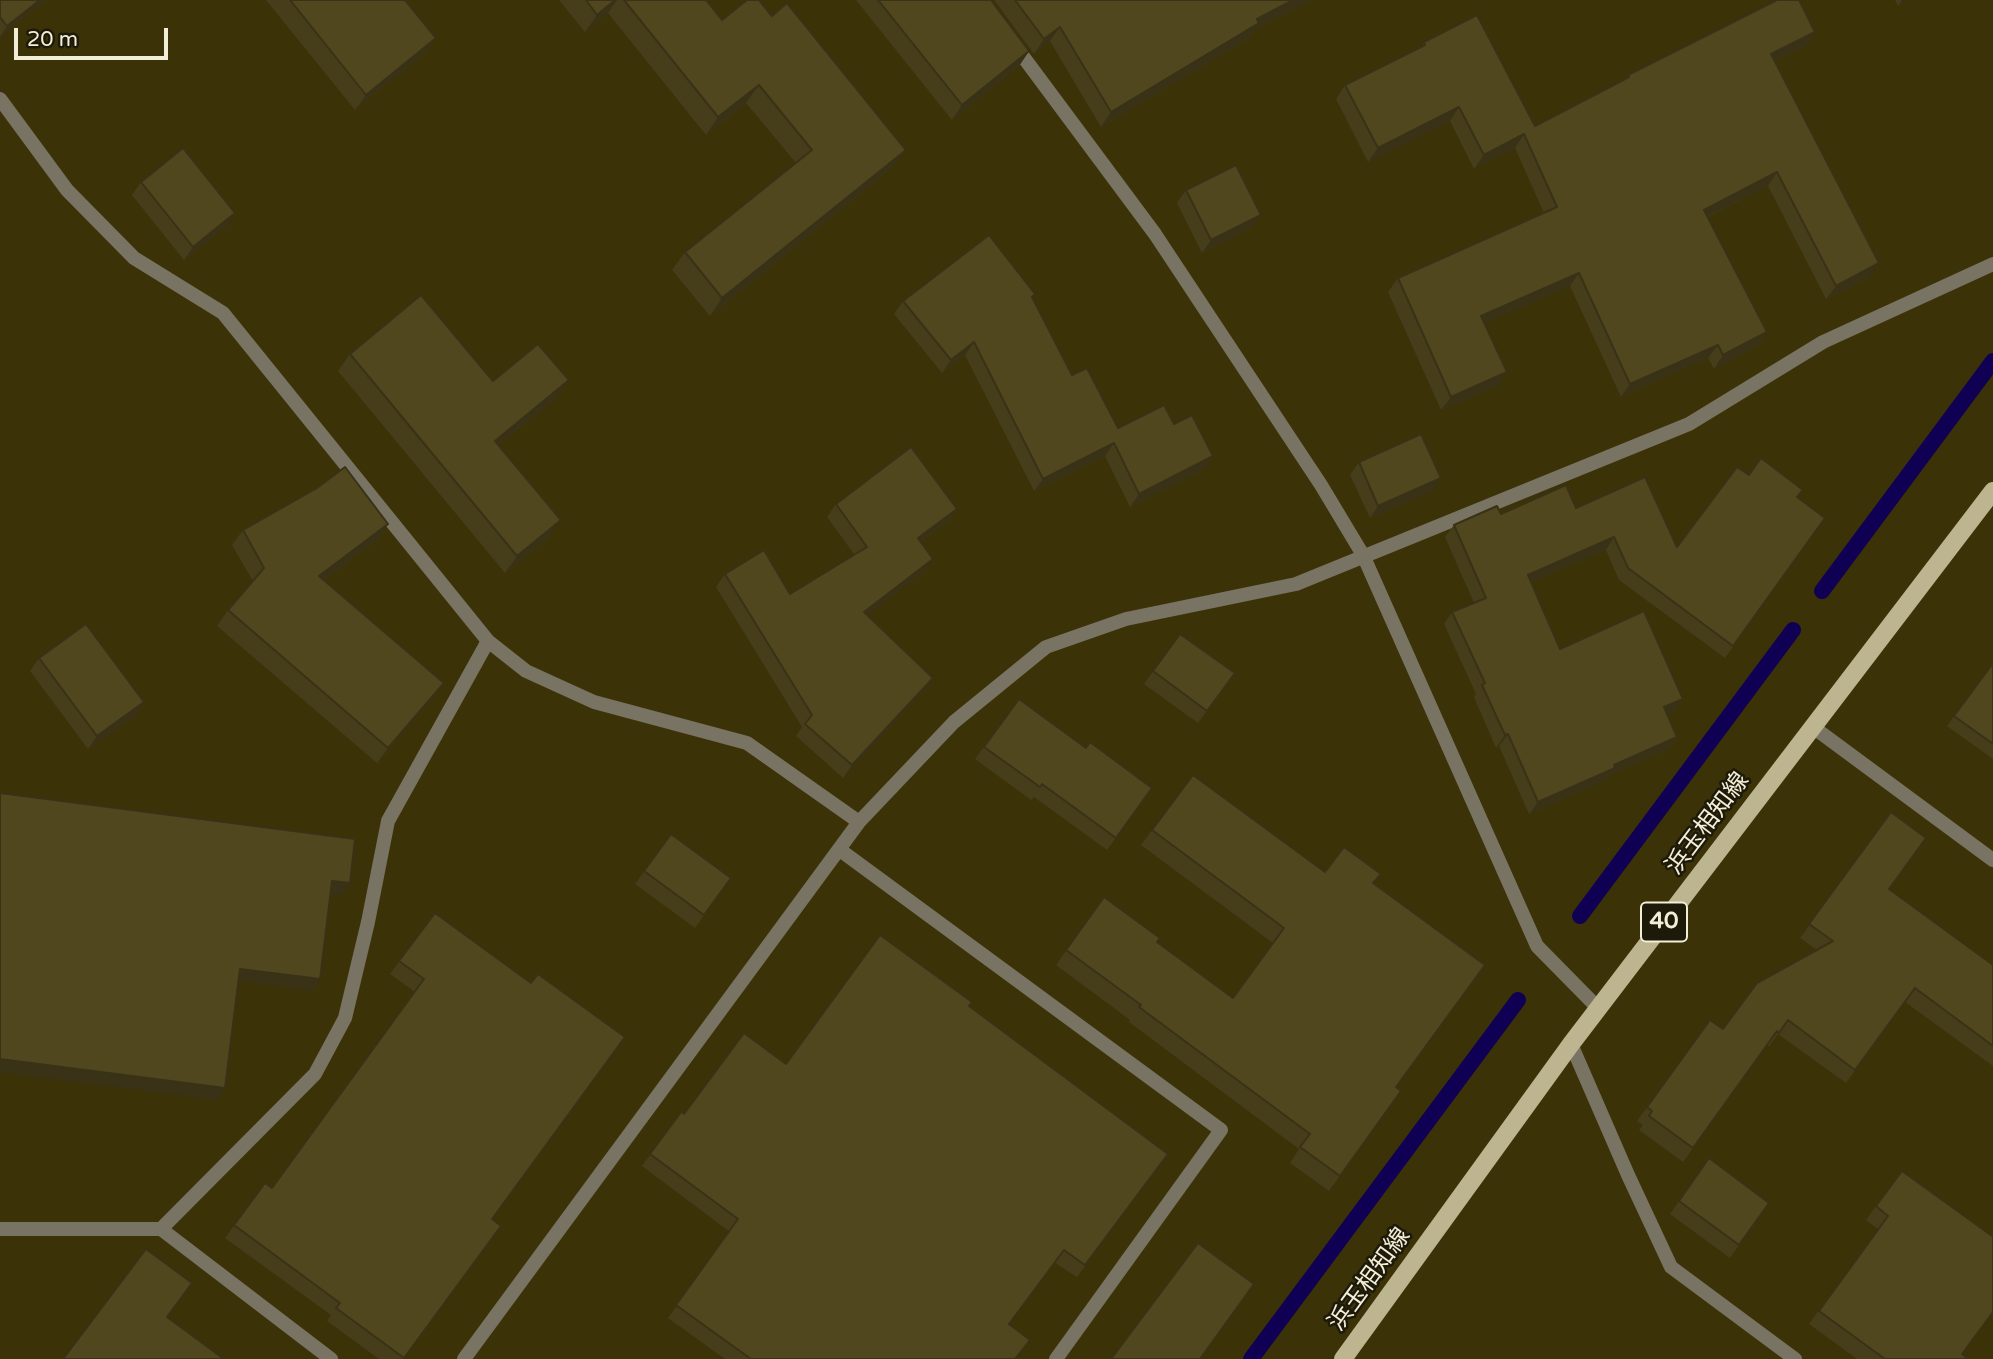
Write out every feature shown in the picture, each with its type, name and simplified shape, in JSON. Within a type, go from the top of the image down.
[{"type":"main road","name":"浜玉相知線","points":[[1343,1359],[1571,1044],[1993,491]]},
{"type":"street","points":[[1006,32],[1155,234],[1321,485],[1363,555],[1537,946],[1598,1009]]},
{"type":"street","points":[[0,99],[67,190],[134,258],[223,313],[488,641],[526,671],[594,702],[747,743],[859,822]]},
{"type":"street","points":[[464,1359],[859,822],[954,722],[1045,647],[1126,619],[1296,583],[1689,424],[1823,342],[1993,264]]},
{"type":"street","points":[[161,1230],[315,1074],[345,1018],[388,821],[488,641]]},
{"type":"street","points":[[1813,727],[1993,860]]},
{"type":"street","points":[[840,850],[1221,1130],[1056,1359]]},
{"type":"street","points":[[1571,1044],[1671,1268],[1795,1359]]},
{"type":"street","points":[[0,1229],[161,1230],[331,1359]]},
{"type":"building","points":[[0,0],[40,0],[7,26],[0,17]]},
{"type":"building","points":[[290,0],[405,0],[436,38],[366,95]]},
{"type":"building","points":[[586,0],[615,0],[597,15]]},
{"type":"building","points":[[624,0],[706,0],[722,20],[747,0],[759,0],[772,16],[787,3],[906,150],[722,298],[685,252],[812,150],[759,85],[718,117]]},
{"type":"building","points":[[878,0],[991,0],[1029,51],[962,105]]},
{"type":"building","points":[[1015,0],[1293,0],[1257,19],[1259,23],[1111,112],[1060,27],[1044,39]]},
{"type":"building","points":[[1777,0],[1799,0],[1815,32],[1771,54],[1879,263],[1836,286],[1777,172],[1704,210],[1767,332],[1723,355],[1718,345],[1630,384],[1579,273],[1481,316],[1507,372],[1451,397],[1398,278],[1557,207],[1524,134],[1484,155],[1459,107],[1378,148],[1345,85],[1425,45],[1424,42],[1477,15],[1535,126],[1629,77],[1628,75]]},
{"type":"building","points":[[183,148],[235,213],[193,247],[141,182]]},
{"type":"building","points":[[1236,165],[1261,215],[1211,240],[1186,190]]},
{"type":"building","points":[[989,235],[1035,294],[1032,297],[1072,375],[1087,368],[1118,428],[1164,405],[1174,424],[1192,415],[1213,456],[1139,494],[1114,443],[1043,479],[974,342],[951,360],[903,301]]},
{"type":"building","points":[[421,295],[493,381],[538,344],[569,380],[495,441],[561,520],[517,556],[350,354]]},
{"type":"building","points":[[1421,434],[1441,478],[1378,506],[1359,462]]},
{"type":"building","points":[[911,447],[957,509],[918,538],[933,559],[864,612],[933,678],[852,765],[805,724],[812,715],[725,574],[764,550],[790,594],[867,547],[836,504]]},
{"type":"building","points":[[1761,458],[1803,490],[1797,497],[1825,518],[1733,646],[1628,568],[1614,537],[1528,575],[1560,649],[1644,611],[1683,699],[1664,707],[1677,737],[1538,802],[1508,734],[1505,735],[1482,685],[1485,683],[1452,612],[1486,598],[1454,525],[1497,506],[1501,514],[1566,485],[1576,508],[1645,477],[1677,547],[1737,467],[1749,475]]},
{"type":"building","points":[[345,467],[388,524],[319,576],[444,683],[388,748],[228,610],[264,568],[243,530],[317,488]]},
{"type":"building","points":[[86,624],[144,702],[97,736],[39,658]]},
{"type":"building","points":[[1180,634],[1235,673],[1207,711],[1153,671]]},
{"type":"building","points":[[1993,663],[1993,744],[1954,716]]},
{"type":"building","points":[[1019,699],[1086,748],[1090,742],[1152,788],[1116,838],[1042,784],[1040,787],[984,747]]},
{"type":"building","points":[[1193,775],[1325,872],[1344,847],[1381,874],[1373,883],[1485,965],[1396,1087],[1401,1091],[1340,1176],[1300,1147],[1310,1134],[1066,950],[1104,897],[1160,938],[1157,942],[1233,998],[1284,928],[1152,830]]},
{"type":"building","points":[[0,793],[355,839],[350,883],[332,881],[320,979],[240,969],[225,1088],[0,1059]]},
{"type":"building","points":[[1891,812],[1926,838],[1889,889],[1993,965],[1993,1046],[1915,988],[1855,1070],[1788,1020],[1779,1033],[1777,1031],[1693,1148],[1649,1116],[1652,1111],[1647,1107],[1710,1020],[1723,1029],[1757,983],[1833,941],[1809,924]]},
{"type":"building","points":[[671,834],[731,878],[704,915],[644,871]]},
{"type":"building","points":[[435,913],[531,983],[538,974],[625,1037],[492,1219],[501,1226],[404,1358],[336,1308],[340,1303],[234,1225],[265,1183],[272,1188],[424,979],[399,961]]},
{"type":"building","points":[[880,935],[972,1002],[969,1006],[1168,1154],[1085,1265],[1064,1250],[1009,1324],[1030,1340],[1015,1359],[751,1359],[676,1305],[738,1219],[650,1154],[681,1112],[684,1114],[744,1033],[786,1064]]},
{"type":"building","points":[[1709,1158],[1769,1203],[1739,1245],[1679,1201]]},
{"type":"building","points":[[1902,1171],[1993,1235],[1993,1312],[1962,1354],[1968,1359],[1885,1359],[1819,1311],[1888,1216],[1876,1206]]},
{"type":"building","points":[[1198,1243],[1254,1284],[1200,1359],[1111,1359]]},
{"type":"building","points":[[146,1249],[192,1283],[167,1317],[224,1359],[63,1359]]},
{"type":"waterway","points":[[1822,591],[1993,361]]},
{"type":"waterway","points":[[1580,916],[1793,630]]},
{"type":"waterway","points":[[1251,1359],[1518,1000]]}]
